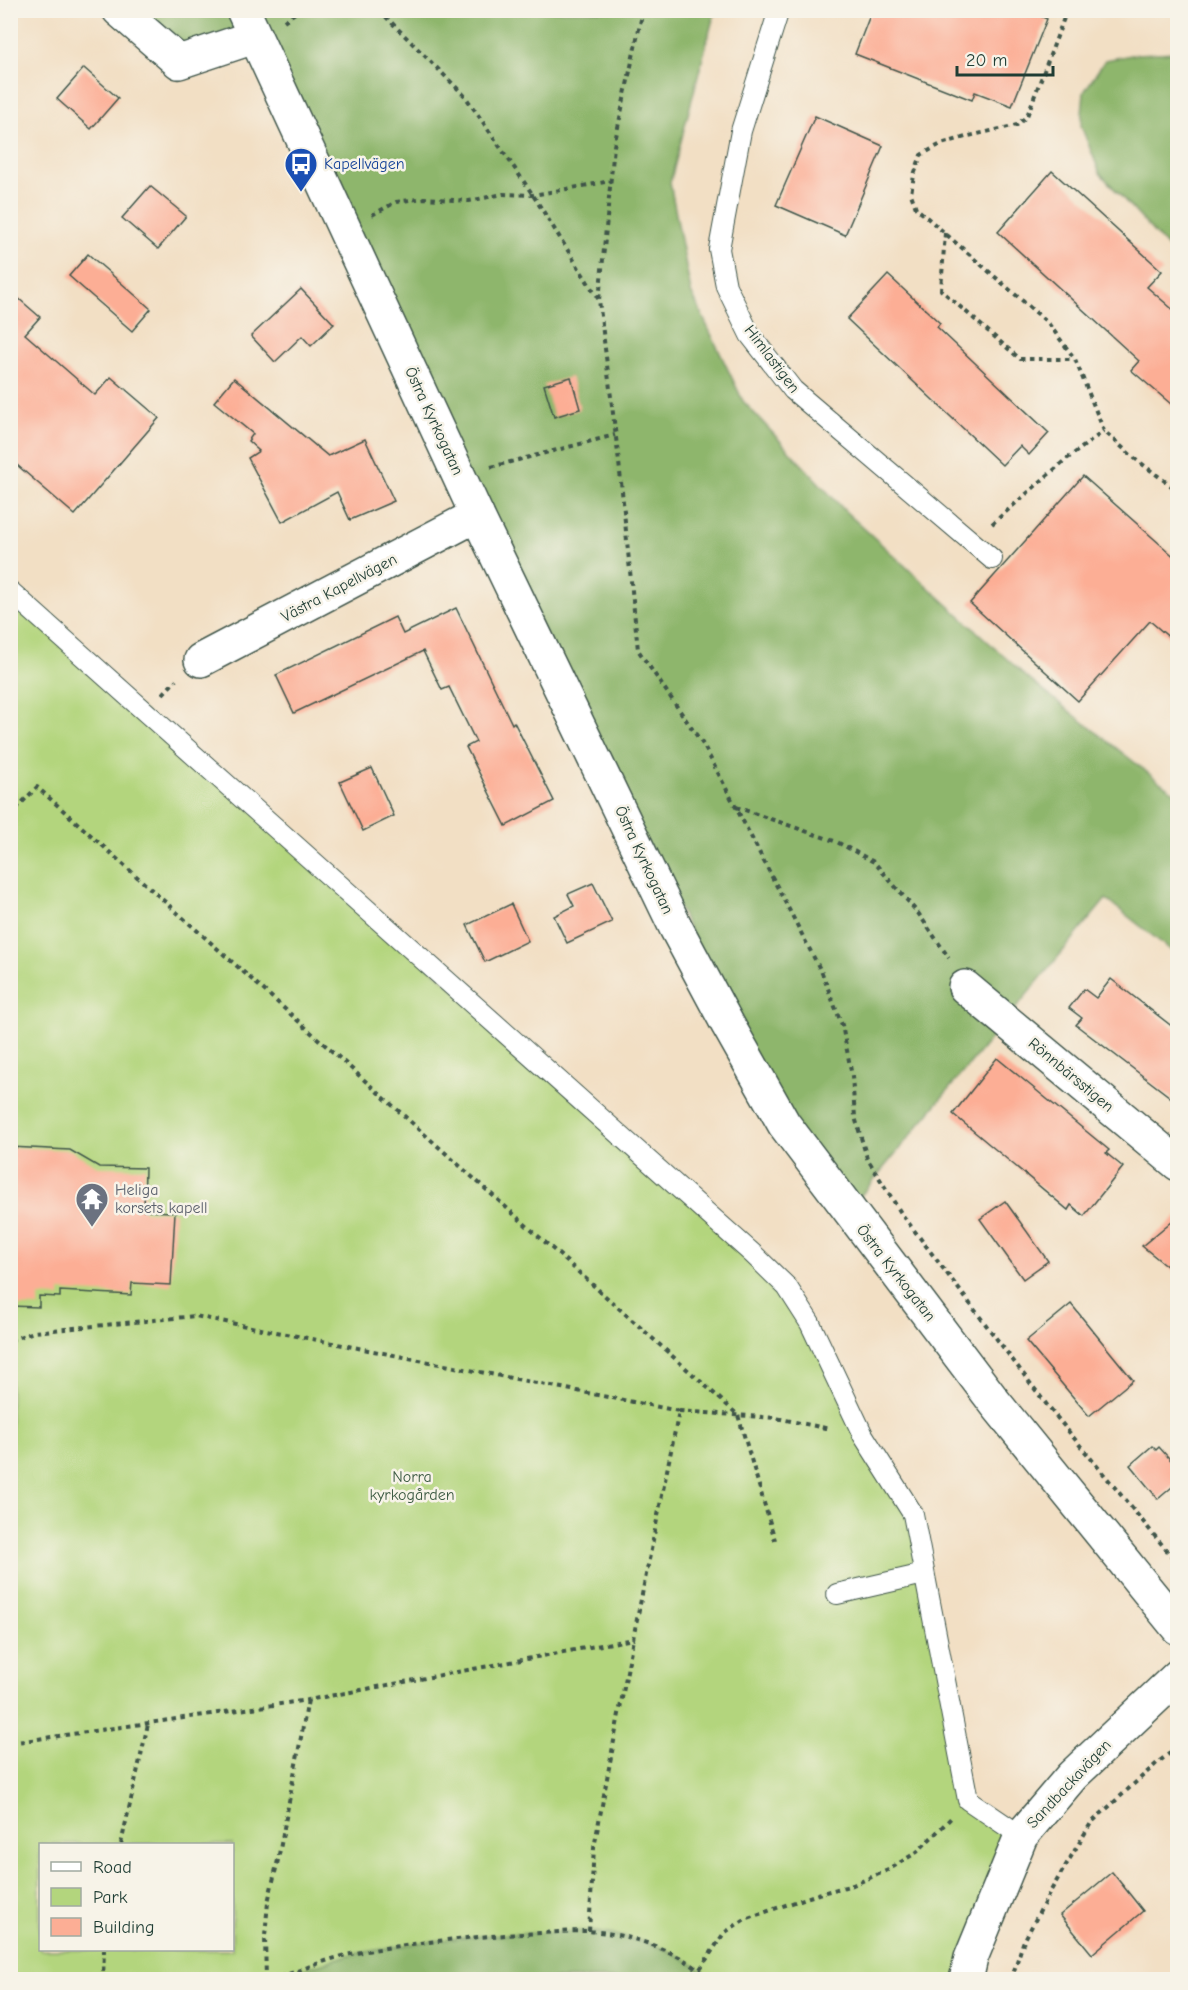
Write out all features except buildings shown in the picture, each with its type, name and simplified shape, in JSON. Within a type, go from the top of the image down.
[{"type":"street","points":[[119,10],[179,62],[248,24]]},
{"type":"street","name":"Östra Kyrkogatan","points":[[248,24],[477,515],[676,928],[784,1124],[996,1404],[1178,1628]]},
{"type":"street","name":"Västra Kapellvägen","points":[[201,660],[477,515]]},
{"type":"street","name":"Rönnbärsstigen","points":[[965,987],[1178,1164]]},
{"type":"street","name":"Sandbackavägen","points":[[966,1980],[971,1958],[1021,1836],[1072,1776],[1178,1676]]},
{"type":"lane","name":"Himlastigen","points":[[779,10],[741,131],[719,249],[726,286],[750,335],[793,390],[992,559]]},
{"type":"lane","points":[[10,591],[753,1254],[787,1287],[810,1323],[862,1435],[913,1514],[968,1800],[1021,1836]]},
{"type":"lane","points":[[837,1594],[924,1575]]},
{"type":"path","points":[[379,10],[465,96],[533,195],[599,300]]},
{"type":"path","points":[[643,10],[614,146],[599,300],[638,650],[704,746],[822,973],[842,1025],[852,1076],[855,1117],[867,1158],[901,1213],[1050,1409],[1178,1564]]},
{"type":"path","points":[[1066,11],[1027,116],[1017,125],[941,144],[921,155],[910,194],[916,208],[1048,323],[1075,359],[1104,431],[1133,457],[1178,491]]},
{"type":"path","points":[[345,229],[396,202],[424,198],[469,201],[503,194],[533,195],[611,181]]},
{"type":"path","points":[[945,233],[941,290],[1020,359],[1075,359]]},
{"type":"path","points":[[972,542],[1064,461],[1104,431]]},
{"type":"path","points":[[459,475],[615,435]]},
{"type":"path","points":[[152,716],[164,691],[201,660]]},
{"type":"path","points":[[10,815],[37,788],[738,1415],[775,1540]]},
{"type":"path","points":[[735,807],[837,842],[874,862],[918,913],[965,987]]},
{"type":"path","points":[[10,1340],[34,1332],[195,1316],[679,1411],[776,1418],[862,1435]]},
{"type":"path","points":[[589,1931],[594,1848],[679,1411]]},
{"type":"path","points":[[10,1743],[308,1700],[633,1639]]},
{"type":"path","points":[[266,1980],[265,1936],[268,1902],[308,1700]]},
{"type":"path","points":[[121,1843],[148,1724]]},
{"type":"path","points":[[1011,1980],[1023,1943],[1091,1823],[1178,1747]]},
{"type":"path","points":[[700,1969],[724,1933],[745,1919],[818,1894],[853,1885],[888,1870],[916,1852],[968,1800]]},
{"type":"path","points":[[272,1980],[348,1955],[424,1942],[491,1935],[589,1931],[620,1936],[656,1947],[700,1969],[709,1980]]},
{"type":"path","points":[[103,1980],[104,1951]]},
{"type":"green space","points":[[119,11],[715,11],[670,183],[691,292],[743,401],[846,512],[1030,680],[1177,794],[1177,955],[1106,899],[848,1211],[784,1124],[255,37],[179,62]]},
{"type":"green space","points":[[1178,52],[1177,258],[1100,173],[1081,126],[1084,92],[1105,60],[1137,54]]},
{"type":"green space","name":"Norra kyrkogården","points":[[10,591],[787,1287],[913,1514],[968,1800],[1021,1836],[966,1979],[11,1979]]},
{"type":"green space","points":[[589,1931],[638,1940],[670,1951],[697,1968],[709,1979],[272,1979],[349,1955],[424,1942],[491,1935]]},
{"type":"place","name":"Kapellvägen","points":[[301,193]]},
{"type":"place","name":"Heliga korsets kapell","points":[[92,1228]]}]
